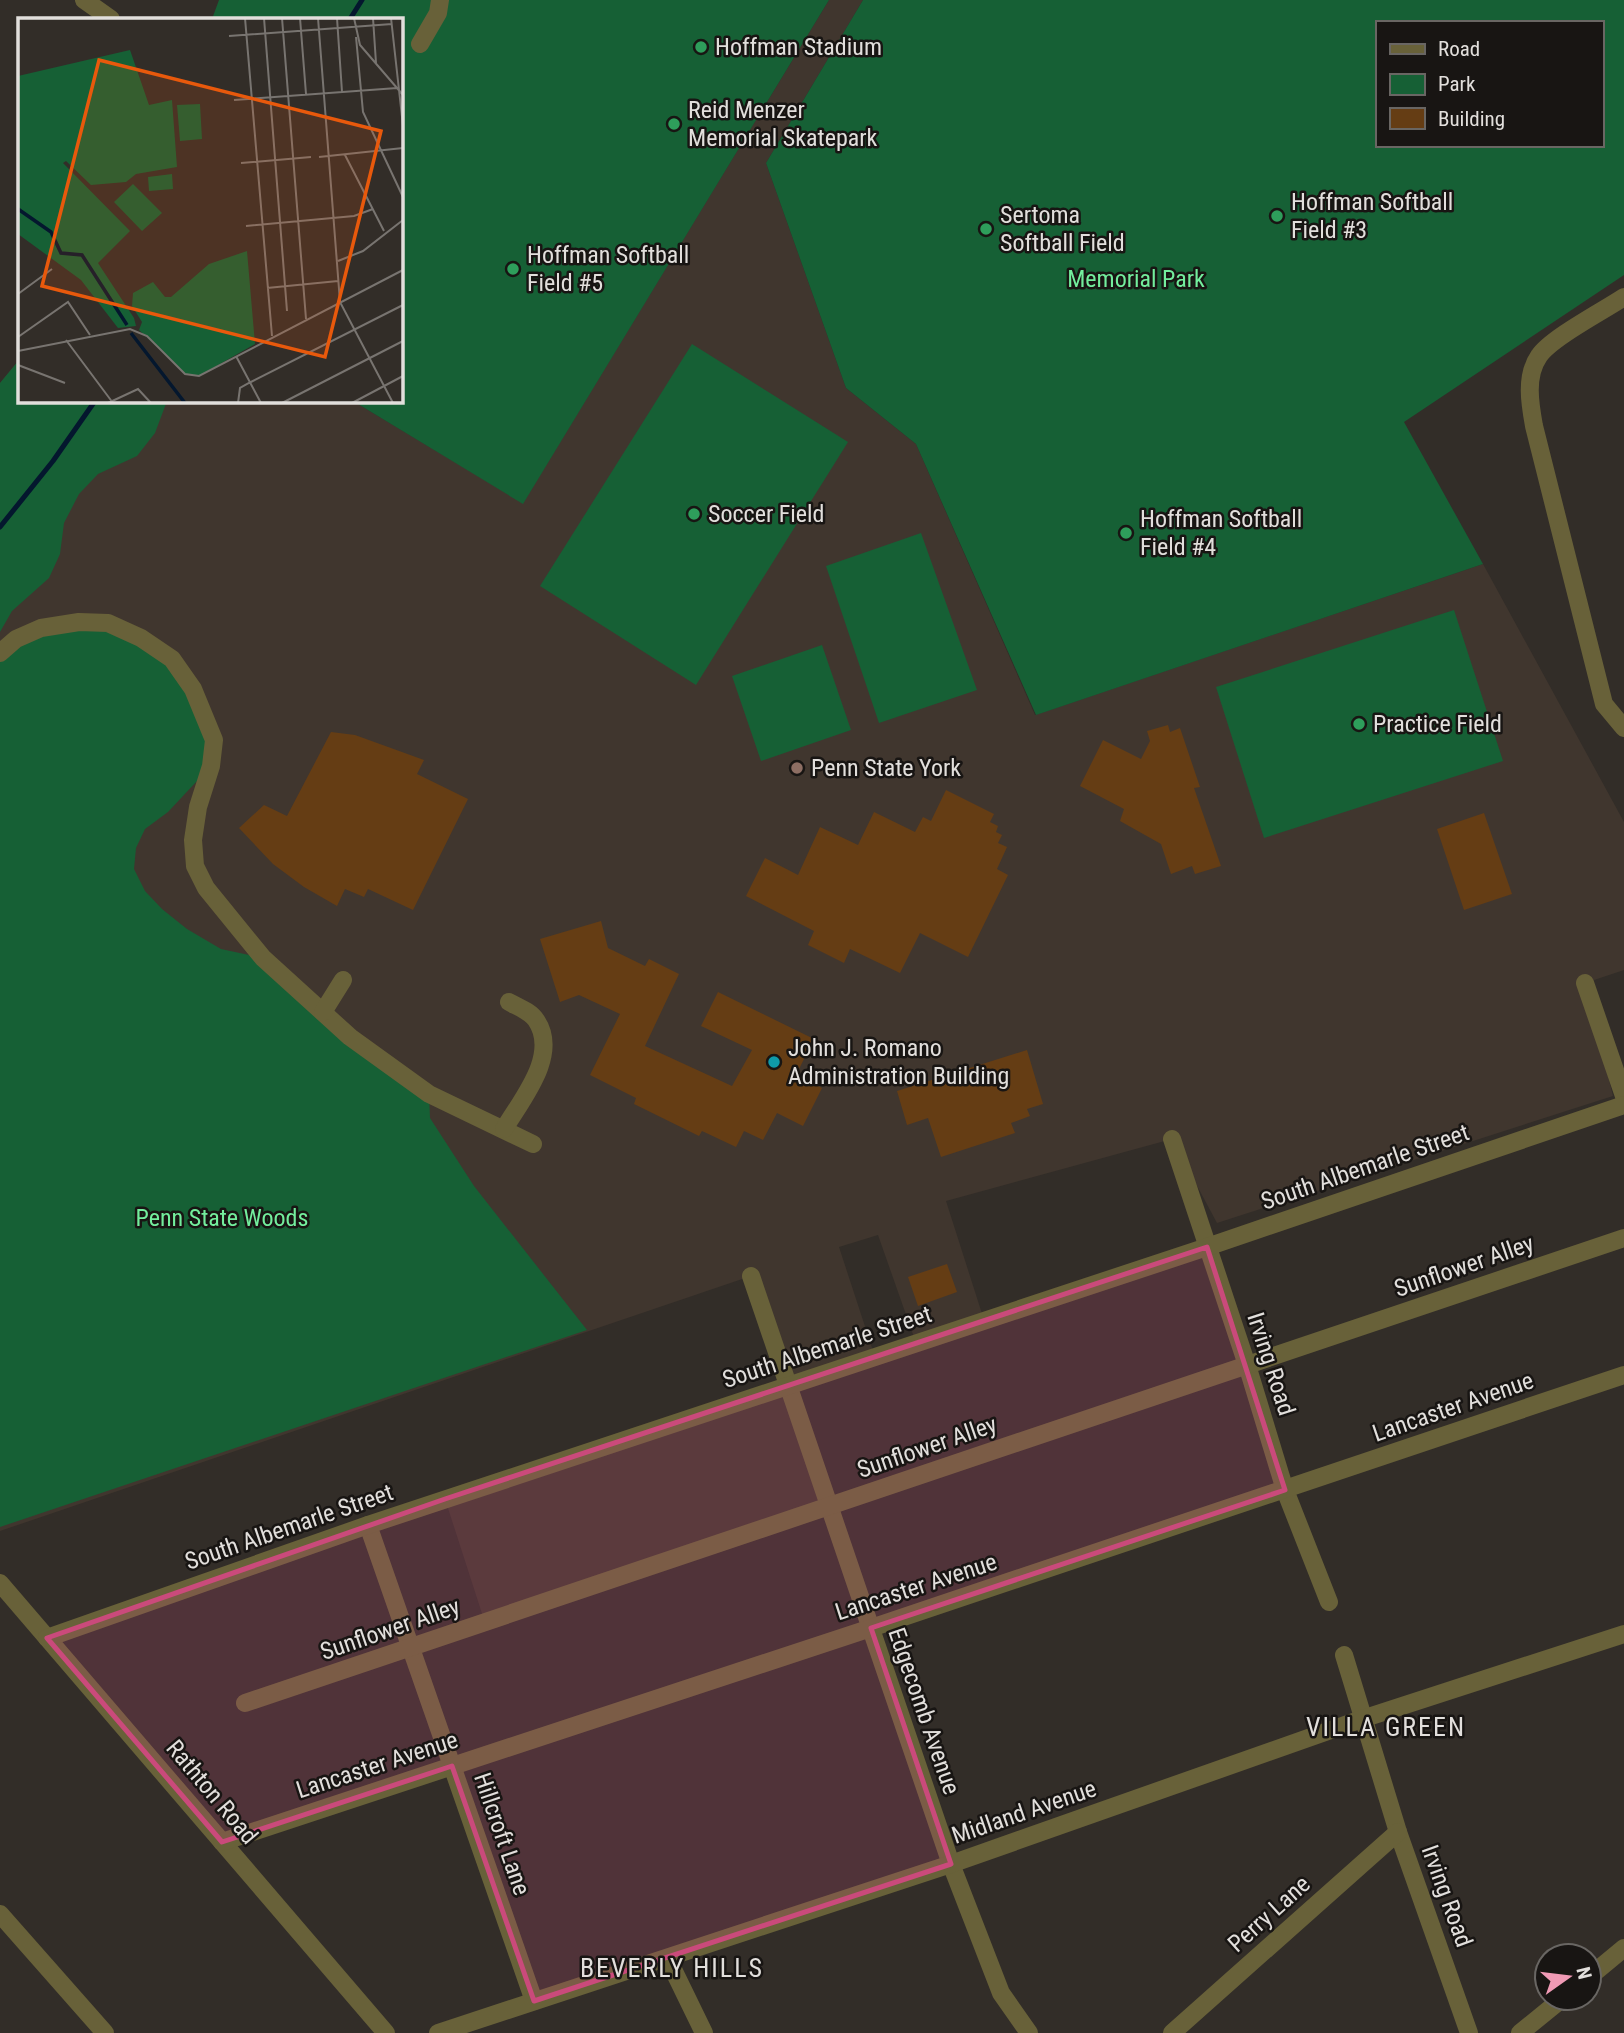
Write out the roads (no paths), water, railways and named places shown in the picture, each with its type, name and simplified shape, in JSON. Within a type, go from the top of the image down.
[{"type":"street","points":[[84,0],[110,18]]},
{"type":"street","points":[[420,44],[438,13],[440,0]]},
{"type":"street","points":[[1623,303],[1549,345],[1538,357],[1529,389],[1534,426],[1604,704],[1624,728]]},
{"type":"street","points":[[0,653],[16,639],[41,628],[79,622],[108,623],[141,638],[172,659],[193,689],[214,740],[211,766],[198,807],[193,840],[195,866],[206,888],[263,958],[350,1037],[429,1094],[533,1144]]},
{"type":"street","points":[[323,1012],[342,980]]},
{"type":"street","points":[[1585,983],[1624,1096]]},
{"type":"street","points":[[504,1129],[534,1079],[542,1061],[544,1047],[536,1020],[509,1002]]},
{"type":"street","name":"South Albemarle Street","points":[[47,1638],[368,1525],[1207,1247],[1624,1105]]},
{"type":"street","name":"Irving Road","points":[[1172,1139],[1247,1365],[1285,1490],[1329,1602]]},
{"type":"street","name":"Sunflower Alley","points":[[245,1703],[1624,1238]]},
{"type":"street","name":"Edgecomb Avenue","points":[[751,1276],[951,1864],[1001,1993],[1029,2033]]},
{"type":"street","name":"Lancaster Avenue","points":[[222,1842],[871,1629],[1624,1375]]},
{"type":"street","name":"Hillcroft Lane","points":[[368,1525],[534,2001]]},
{"type":"street","name":"Rathton Road","points":[[0,1583],[386,2033]]},
{"type":"street","name":"Midland Avenue","points":[[438,2033],[951,1864],[1362,1719],[1624,1634]]},
{"type":"street","name":"Irving Road","points":[[1344,1655],[1398,1832],[1469,2033]]},
{"type":"street","name":"Perry Lane","points":[[1171,2033],[1398,1832]]},
{"type":"street","points":[[0,1914],[105,2033]]},
{"type":"street","points":[[1603,1965],[1624,1948]]},
{"type":"street","points":[[668,1959],[704,2033]]},
{"type":"street","points":[[1520,2033],[1546,2012]]},
{"type":"waterway","points":[[351,18],[362,0]]},
{"type":"waterway","points":[[0,527],[53,461],[94,402]]},
{"type":"place","name":"Hoffman Stadium","points":[[701,47]]},
{"type":"place","name":"Reid Menzer Memorial Skatepark","points":[[674,124]]},
{"type":"place","name":"Hoffman Softball Field #3","points":[[1277,216]]},
{"type":"place","name":"Sertoma Softball Field","points":[[986,229]]},
{"type":"place","name":"Hoffman Softball Field #5","points":[[513,269]]},
{"type":"place","name":"Soccer Field","points":[[694,514]]},
{"type":"place","name":"Hoffman Softball Field #4","points":[[1126,533]]},
{"type":"place","name":"Practice Field","points":[[1359,724]]},
{"type":"place","name":"Penn State York","points":[[797,768]]},
{"type":"place","name":"John J. Romano Administration Building","points":[[774,1062]]},
{"type":"district","name":"VILLA GREEN","points":[[1386,1727]]},
{"type":"district","name":"BEVERLY HILLS","points":[[672,1968]]},
{"type":"park label","name":"Memorial Park","points":[[1136,279]]},
{"type":"park label","name":"Penn State Woods","points":[[222,1218]]}]
